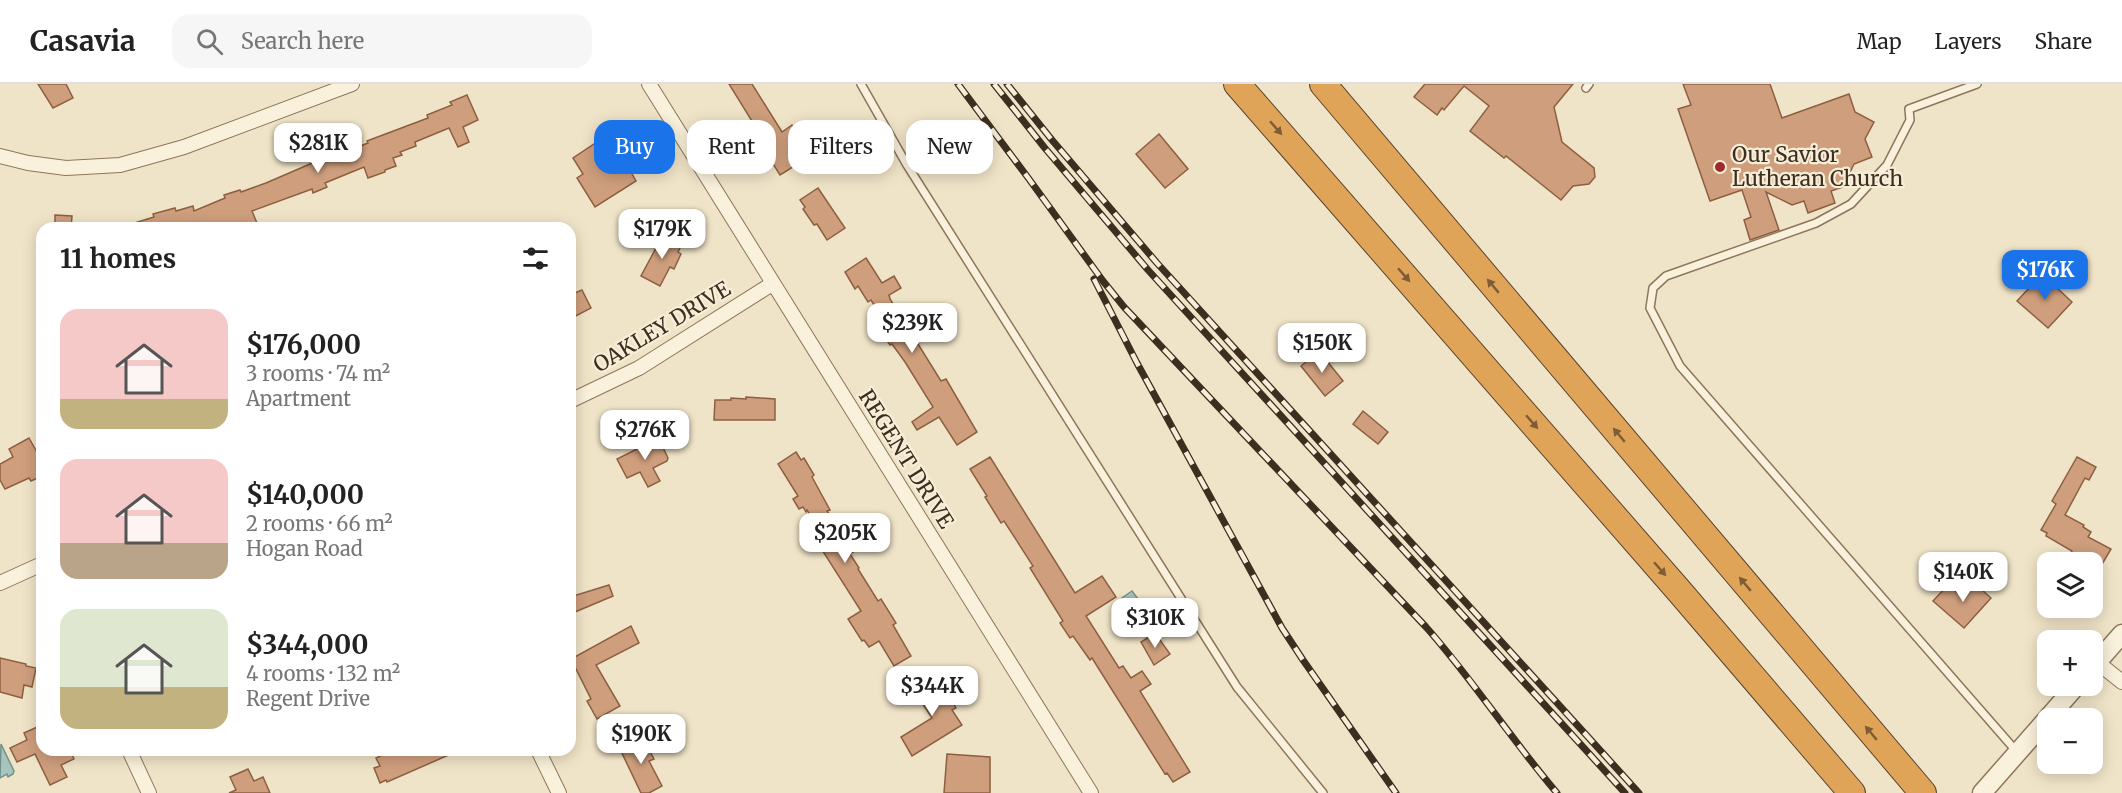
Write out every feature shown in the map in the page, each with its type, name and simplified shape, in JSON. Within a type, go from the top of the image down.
[{"type":"highway","points":[[1237,84],[1852,793]]},
{"type":"highway","points":[[1323,84],[1916,785]]},
{"type":"street","points":[[0,156],[28,163],[66,168],[120,165],[184,147],[352,84]]},
{"type":"street","name":"REGENT DRIVE","points":[[649,84],[1091,793]]},
{"type":"street","name":"OAKLEY DRIVE","points":[[576,398],[639,368],[772,284]]},
{"type":"street","points":[[0,583],[36,567]]},
{"type":"street","points":[[2103,656],[2122,634]]},
{"type":"street","points":[[2103,670],[2122,682]]},
{"type":"street","points":[[1982,793],[2067,696]]},
{"type":"street","points":[[132,756],[149,793]]},
{"type":"street","points":[[541,756],[559,793]]},
{"type":"lane","points":[[861,84],[907,165],[1237,687],[1323,793]]},
{"type":"lane","points":[[1977,84],[1909,109],[1910,120],[1887,165],[1851,204],[1815,223],[1666,276],[1653,288],[1650,308],[1680,366],[2017,752]]},
{"type":"water","points":[[1132,591],[1138,599],[1121,611],[1117,609],[1115,603]]},
{"type":"water","points":[[1,744],[14,771],[8,777],[7,774],[0,778]]},
{"type":"building","points":[[38,84],[66,84],[73,98],[53,108]]},
{"type":"building","points":[[729,84],[752,84],[774,120],[751,120]]},
{"type":"building","points":[[1425,84],[1573,84],[1554,107],[1562,142],[1594,168],[1595,177],[1589,184],[1573,186],[1561,200],[1506,156],[1504,158],[1470,131],[1489,106],[1464,86],[1437,115],[1414,97]]},
{"type":"building","points":[[1683,84],[1770,84],[1782,118],[1849,94],[1855,112],[1874,122],[1865,139],[1872,157],[1854,164],[1843,187],[1831,191],[1835,203],[1808,213],[1804,201],[1792,205],[1766,192],[1779,230],[1750,240],[1744,220],[1751,217],[1742,190],[1710,201],[1678,109],[1691,105]]},
{"type":"building","points":[[467,95],[478,120],[463,127],[469,142],[458,147],[449,128],[415,142],[416,146],[400,152],[402,155],[393,158],[396,166],[385,172],[368,178],[364,167],[325,183],[327,187],[313,193],[312,189],[252,211],[257,222],[138,222],[154,217],[153,214],[175,208],[176,211],[193,206],[194,211],[225,198],[224,195],[266,183],[428,118],[427,115],[452,105],[450,102]]},
{"type":"building","points":[[776,122],[782,132],[788,128],[788,170],[780,175],[776,169]]},
{"type":"building","points":[[1159,134],[1188,169],[1165,188],[1136,154]]},
{"type":"building","points":[[594,144],[594,174],[632,174],[636,181],[595,207],[577,178],[583,174],[573,158]]},
{"type":"building","points":[[818,188],[845,228],[827,240],[817,224],[814,225],[803,209],[805,207],[800,200]]},
{"type":"building","points":[[55,215],[72,216],[72,222],[55,222]]},
{"type":"building","points":[[663,235],[682,244],[678,252],[681,254],[674,269],[670,267],[660,286],[641,276]]},
{"type":"building","points":[[866,258],[882,283],[894,276],[901,288],[889,295],[890,299],[941,381],[946,379],[977,432],[957,445],[939,417],[917,430],[912,422],[933,407],[905,362],[878,327],[885,322],[871,300],[868,302],[858,286],[855,289],[845,272]]},
{"type":"building","points":[[2042,274],[2072,302],[2048,328],[2017,301]]},
{"type":"building","points":[[582,290],[591,308],[576,316],[576,292]]},
{"type":"building","points":[[1319,351],[1343,381],[1325,396],[1301,366]]},
{"type":"building","points":[[746,397],[775,399],[775,420],[714,420],[715,400],[746,399]]},
{"type":"building","points":[[1363,411],[1388,432],[1378,444],[1353,424]]},
{"type":"building","points":[[657,435],[668,458],[667,461],[653,468],[660,481],[648,487],[640,472],[627,478],[617,459],[641,447],[639,444]]},
{"type":"building","points":[[29,438],[36,450],[36,479],[31,481],[29,478],[5,489],[0,480],[0,464],[13,457],[9,449]]},
{"type":"building","points":[[796,452],[801,460],[804,458],[814,475],[812,477],[830,510],[827,511],[853,552],[850,554],[858,569],[878,601],[881,599],[896,623],[893,625],[911,656],[894,666],[879,641],[869,647],[864,640],[862,641],[848,619],[861,611],[817,542],[824,537],[807,510],[806,512],[803,507],[799,509],[793,499],[798,496],[778,464]]},
{"type":"building","points":[[990,457],[1075,593],[1102,576],[1116,597],[1086,616],[1119,668],[1123,666],[1131,678],[1142,671],[1151,684],[1140,691],[1190,772],[1173,782],[1167,773],[1165,774],[1092,658],[1090,660],[1073,636],[1070,638],[1060,623],[1063,621],[1030,568],[1033,566],[1004,521],[1001,523],[970,469]]},
{"type":"building","points":[[2077,457],[2096,467],[2089,480],[2085,478],[2065,515],[2084,525],[2083,527],[2091,532],[2088,537],[2111,549],[2103,563],[2103,552],[2071,552],[2046,536],[2047,533],[2041,530],[2056,504],[2052,501]]},
{"type":"building","points":[[1972,581],[1991,598],[1964,628],[1933,601],[1948,585],[1960,595]]},
{"type":"building","points":[[609,585],[613,596],[576,611],[576,595]]},
{"type":"building","points":[[631,626],[639,643],[596,665],[620,706],[597,719],[587,701],[591,699],[576,669],[576,656]]},
{"type":"building","points":[[1155,633],[1170,654],[1154,665],[1141,642]]},
{"type":"building","points":[[0,658],[36,668],[32,687],[24,685],[22,698],[0,692]]},
{"type":"building","points":[[929,674],[945,697],[949,695],[956,708],[952,710],[962,725],[912,756],[901,737],[932,718],[911,686]]},
{"type":"building","points":[[36,728],[36,756],[73,756],[74,759],[61,765],[67,777],[50,785],[35,754],[17,762],[10,748],[27,740],[24,733]]},
{"type":"building","points":[[638,737],[639,740],[643,738],[654,759],[649,761],[662,786],[649,793],[641,793],[619,747]]},
{"type":"building","points":[[947,754],[990,757],[990,793],[944,793]]},
{"type":"building","points":[[380,756],[446,756],[380,783],[374,768],[380,766],[376,758]]},
{"type":"building","points":[[248,769],[254,781],[263,777],[270,793],[229,793],[236,790],[230,777]]},
{"type":"railway","points":[[958,84],[1124,307],[1426,627],[1557,793]]},
{"type":"railway","points":[[994,84],[1148,270],[1625,793]]},
{"type":"railway","points":[[1007,84],[1157,263],[1639,793]]},
{"type":"railway","points":[[1094,279],[1137,363],[1282,628],[1396,793]]},
{"type":"place","name":"Our Savior Lutheran Church","points":[[1720,167]]}]
